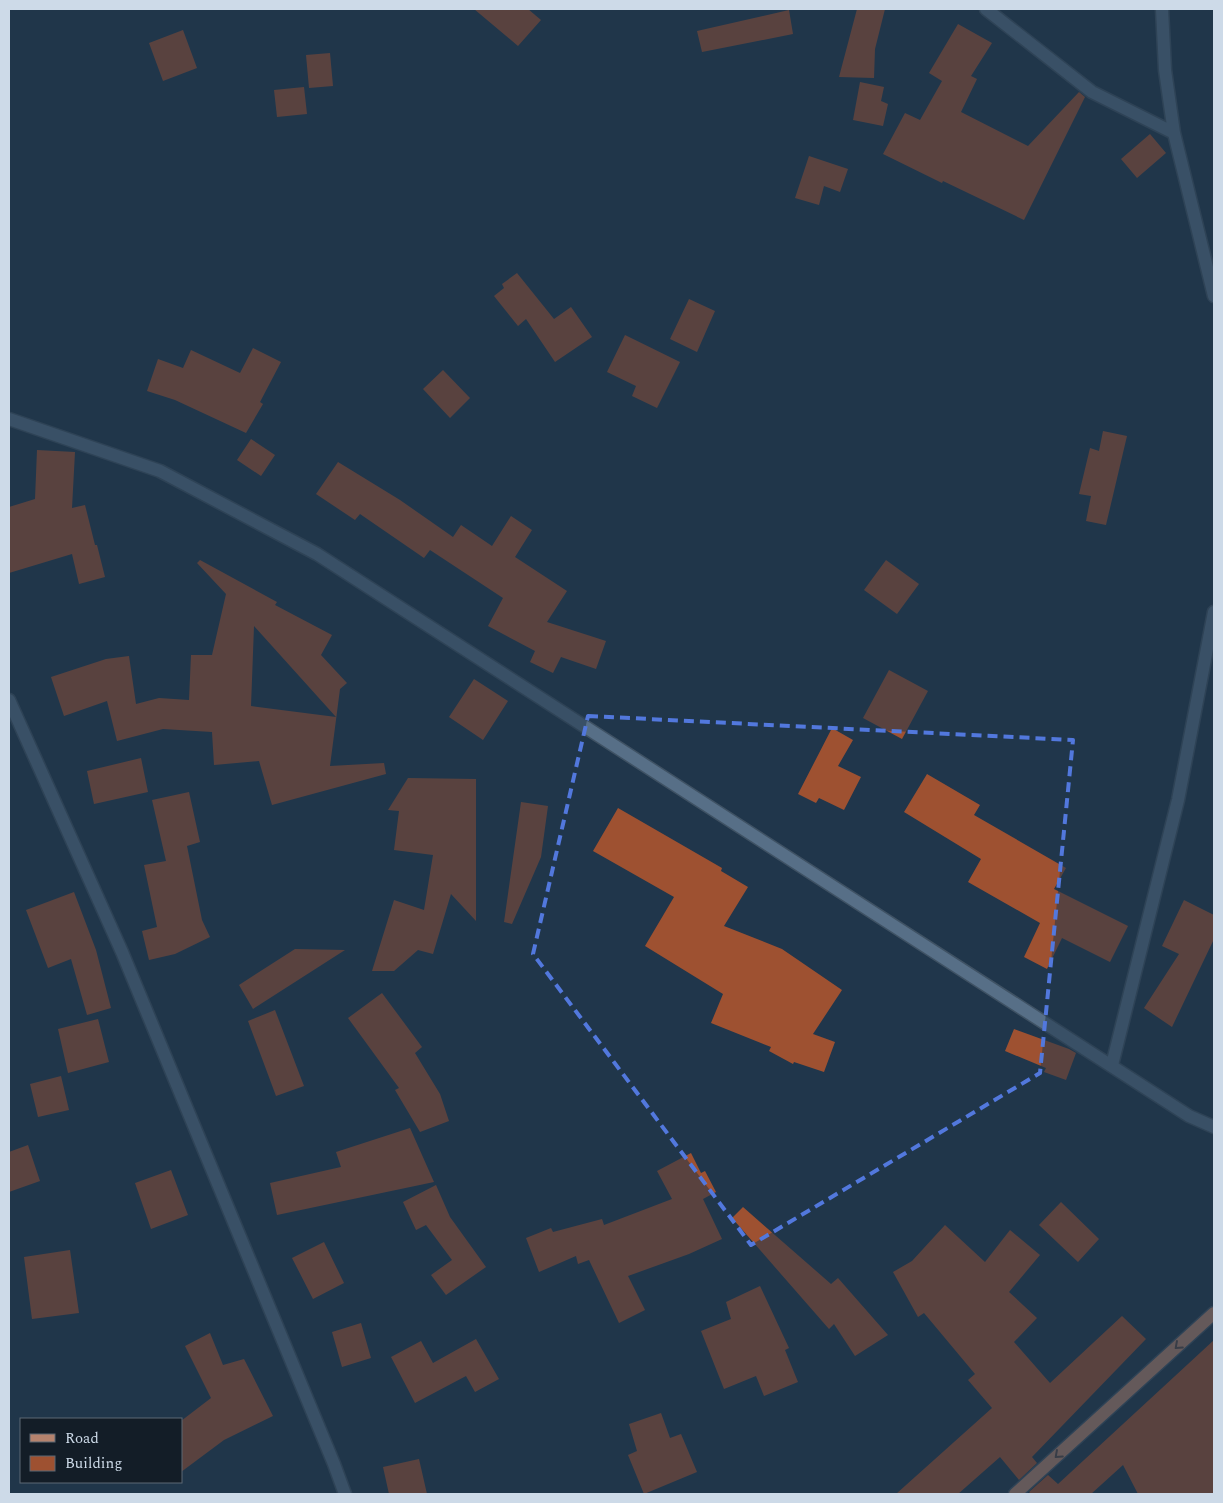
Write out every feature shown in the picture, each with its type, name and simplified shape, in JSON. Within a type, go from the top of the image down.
[{"type":"main road","points":[[1015,1494],[1214,1313]]},
{"type":"street","points":[[986,9],[1092,92],[1174,133]]},
{"type":"street","points":[[1162,9],[1166,70],[1174,133],[1214,296]]},
{"type":"street","points":[[9,419],[160,471],[317,554],[1189,1116],[1214,1127]]},
{"type":"street","points":[[1112,1065],[1178,800],[1214,612]]},
{"type":"street","points":[[9,700],[122,952],[345,1494]]},
{"type":"highlighted area","points":[[588,716],[1073,740],[1040,1073],[751,1245],[533,954]]},
{"type":"building","points":[[474,9],[528,9],[541,20],[518,46]]},
{"type":"building","points":[[857,9],[885,9],[875,49],[874,78],[839,77]]},
{"type":"building","points":[[789,10],[793,34],[702,52],[697,31]]},
{"type":"building","points":[[958,24],[992,43],[971,76],[977,79],[961,112],[1028,146],[1079,92],[1085,97],[1024,220],[883,154],[905,113],[920,120],[942,81],[929,73]]},
{"type":"building","points":[[183,30],[197,68],[163,81],[149,43]]},
{"type":"building","points":[[330,53],[333,86],[309,88],[306,55]]},
{"type":"building","points":[[860,82],[884,87],[881,101],[888,104],[883,126],[853,120]]},
{"type":"building","points":[[304,87],[307,114],[277,117],[274,90]]},
{"type":"building","points":[[1150,134],[1166,153],[1137,178],[1121,159]]},
{"type":"building","points":[[809,156],[848,169],[840,192],[824,186],[819,205],[795,198]]},
{"type":"building","points":[[517,273],[554,319],[571,307],[592,337],[555,362],[526,319],[518,326],[494,296],[504,288],[502,284]]},
{"type":"building","points":[[689,299],[715,311],[697,352],[670,339]]},
{"type":"building","points":[[625,335],[680,362],[657,408],[632,396],[636,386],[607,372]]},
{"type":"building","points":[[253,348],[281,362],[260,402],[263,404],[246,433],[175,400],[147,391],[158,359],[183,368],[191,350],[240,373]]},
{"type":"building","points":[[443,370],[470,398],[450,418],[423,389]]},
{"type":"building","points":[[1103,431],[1127,436],[1106,525],[1086,521],[1091,496],[1079,494],[1090,448],[1099,451]]},
{"type":"building","points":[[251,439],[275,455],[261,476],[237,460]]},
{"type":"building","points":[[37,450],[75,452],[72,508],[85,505],[105,577],[79,584],[72,554],[9,573],[9,507],[35,499]]},
{"type":"building","points":[[338,462],[400,500],[453,537],[461,525],[492,546],[511,516],[532,530],[515,557],[567,591],[547,622],[606,641],[596,669],[561,657],[553,673],[530,662],[535,651],[488,626],[503,598],[430,550],[424,558],[360,514],[355,520],[316,494]]},
{"type":"building","points":[[200,560],[277,602],[275,605],[332,635],[321,655],[347,683],[340,689],[330,766],[384,763],[386,774],[272,805],[259,761],[214,765],[212,732],[163,729],[117,741],[107,701],[64,716],[51,677],[106,659],[129,656],[136,704],[159,698],[189,700],[191,655],[212,655],[226,594],[197,563]],"holes":[[[254,626],[336,717],[251,706]]]},
{"type":"building","points":[[886,560],[919,584],[897,614],[864,590]]},
{"type":"building","points":[[889,670],[928,691],[902,739],[863,718]]},
{"type":"building","points":[[474,679],[508,701],[483,740],[449,717]]},
{"type":"building","points":[[832,728],[853,740],[838,766],[861,777],[844,810],[819,798],[816,803],[798,794]]},
{"type":"building","points":[[141,758],[148,792],[94,804],[87,771]]},
{"type":"building","points":[[927,774],[980,805],[974,815],[1066,868],[1054,889],[1128,926],[1110,962],[1062,938],[1047,969],[1024,957],[1040,923],[968,882],[981,859],[904,812]]},
{"type":"building","points":[[408,778],[476,779],[476,921],[451,894],[433,954],[418,950],[394,971],[372,971],[394,900],[424,910],[433,855],[394,850],[399,811],[388,810]]},
{"type":"building","points":[[189,792],[200,842],[187,846],[202,920],[210,937],[175,954],[149,960],[142,931],[157,927],[144,865],[166,861],[152,800]]},
{"type":"building","points":[[521,802],[548,806],[541,857],[512,924],[504,922]]},
{"type":"building","points":[[618,808],[722,868],[721,871],[748,887],[724,926],[782,949],[842,990],[813,1034],[835,1042],[824,1072],[794,1062],[793,1064],[769,1051],[771,1047],[711,1023],[723,994],[645,946],[674,897],[593,851]]},
{"type":"building","points":[[74,892],[96,950],[111,1008],[87,1015],[71,959],[48,968],[26,910]]},
{"type":"building","points":[[1184,900],[1214,915],[1214,939],[1172,1027],[1144,1008],[1179,954],[1162,946]]},
{"type":"building","points":[[295,949],[345,950],[253,1009],[239,985]]},
{"type":"building","points":[[382,993],[422,1047],[415,1053],[440,1094],[449,1121],[420,1132],[395,1090],[399,1088],[348,1018]]},
{"type":"building","points":[[275,1010],[304,1086],[276,1096],[248,1021]]},
{"type":"building","points":[[98,1019],[109,1062],[68,1073],[58,1029]]},
{"type":"building","points":[[1014,1029],[1076,1053],[1066,1080],[1044,1072],[1046,1068],[1005,1051]]},
{"type":"building","points":[[61,1076],[69,1110],[38,1117],[30,1084]]},
{"type":"building","points":[[410,1128],[434,1182],[277,1215],[270,1183],[341,1167],[336,1152]]},
{"type":"building","points":[[28,1145],[40,1181],[9,1192],[9,1152]]},
{"type":"building","points":[[691,1153],[701,1173],[705,1171],[716,1192],[703,1199],[722,1239],[689,1254],[628,1276],[645,1310],[619,1323],[589,1260],[578,1264],[576,1256],[539,1272],[526,1238],[551,1228],[553,1232],[602,1219],[604,1225],[672,1199],[657,1171]]},
{"type":"building","points":[[171,1170],[188,1215],[151,1229],[135,1183]]},
{"type":"building","points":[[436,1185],[450,1217],[486,1267],[446,1295],[431,1275],[452,1260],[426,1225],[416,1230],[403,1202]]},
{"type":"building","points":[[1061,1202],[1099,1239],[1078,1262],[1039,1225]]},
{"type":"building","points":[[743,1207],[831,1284],[838,1278],[888,1335],[855,1356],[834,1324],[829,1329],[732,1218]]},
{"type":"building","points":[[945,1225],[985,1262],[1010,1230],[1040,1255],[1009,1292],[1037,1318],[1014,1342],[1050,1383],[1122,1316],[1146,1339],[1032,1457],[1037,1463],[1019,1480],[1000,1457],[958,1494],[896,1494],[992,1408],[968,1380],[975,1374],[924,1313],[918,1317],[893,1272],[912,1261]]},
{"type":"building","points":[[324,1242],[344,1283],[313,1299],[292,1258]]},
{"type":"building","points":[[70,1250],[79,1313],[32,1319],[24,1257]]},
{"type":"building","points":[[760,1286],[789,1348],[785,1350],[798,1382],[764,1396],[756,1376],[724,1389],[701,1331],[731,1319],[726,1302]]},
{"type":"building","points":[[361,1323],[371,1358],[342,1367],[332,1332]]},
{"type":"building","points":[[210,1333],[223,1365],[244,1359],[273,1416],[224,1440],[182,1471],[182,1420],[211,1398],[185,1346]]},
{"type":"building","points":[[476,1339],[499,1379],[475,1392],[466,1376],[415,1403],[391,1357],[421,1341],[433,1363]]},
{"type":"building","points":[[1214,1340],[1214,1494],[1138,1494],[1123,1465],[1091,1494],[1031,1494],[1029,1492],[1048,1475],[1058,1484]]},
{"type":"building","points":[[661,1413],[670,1438],[681,1434],[697,1472],[644,1494],[628,1455],[637,1451],[629,1424]]},
{"type":"building","points":[[419,1459],[427,1494],[389,1494],[383,1467]]}]
